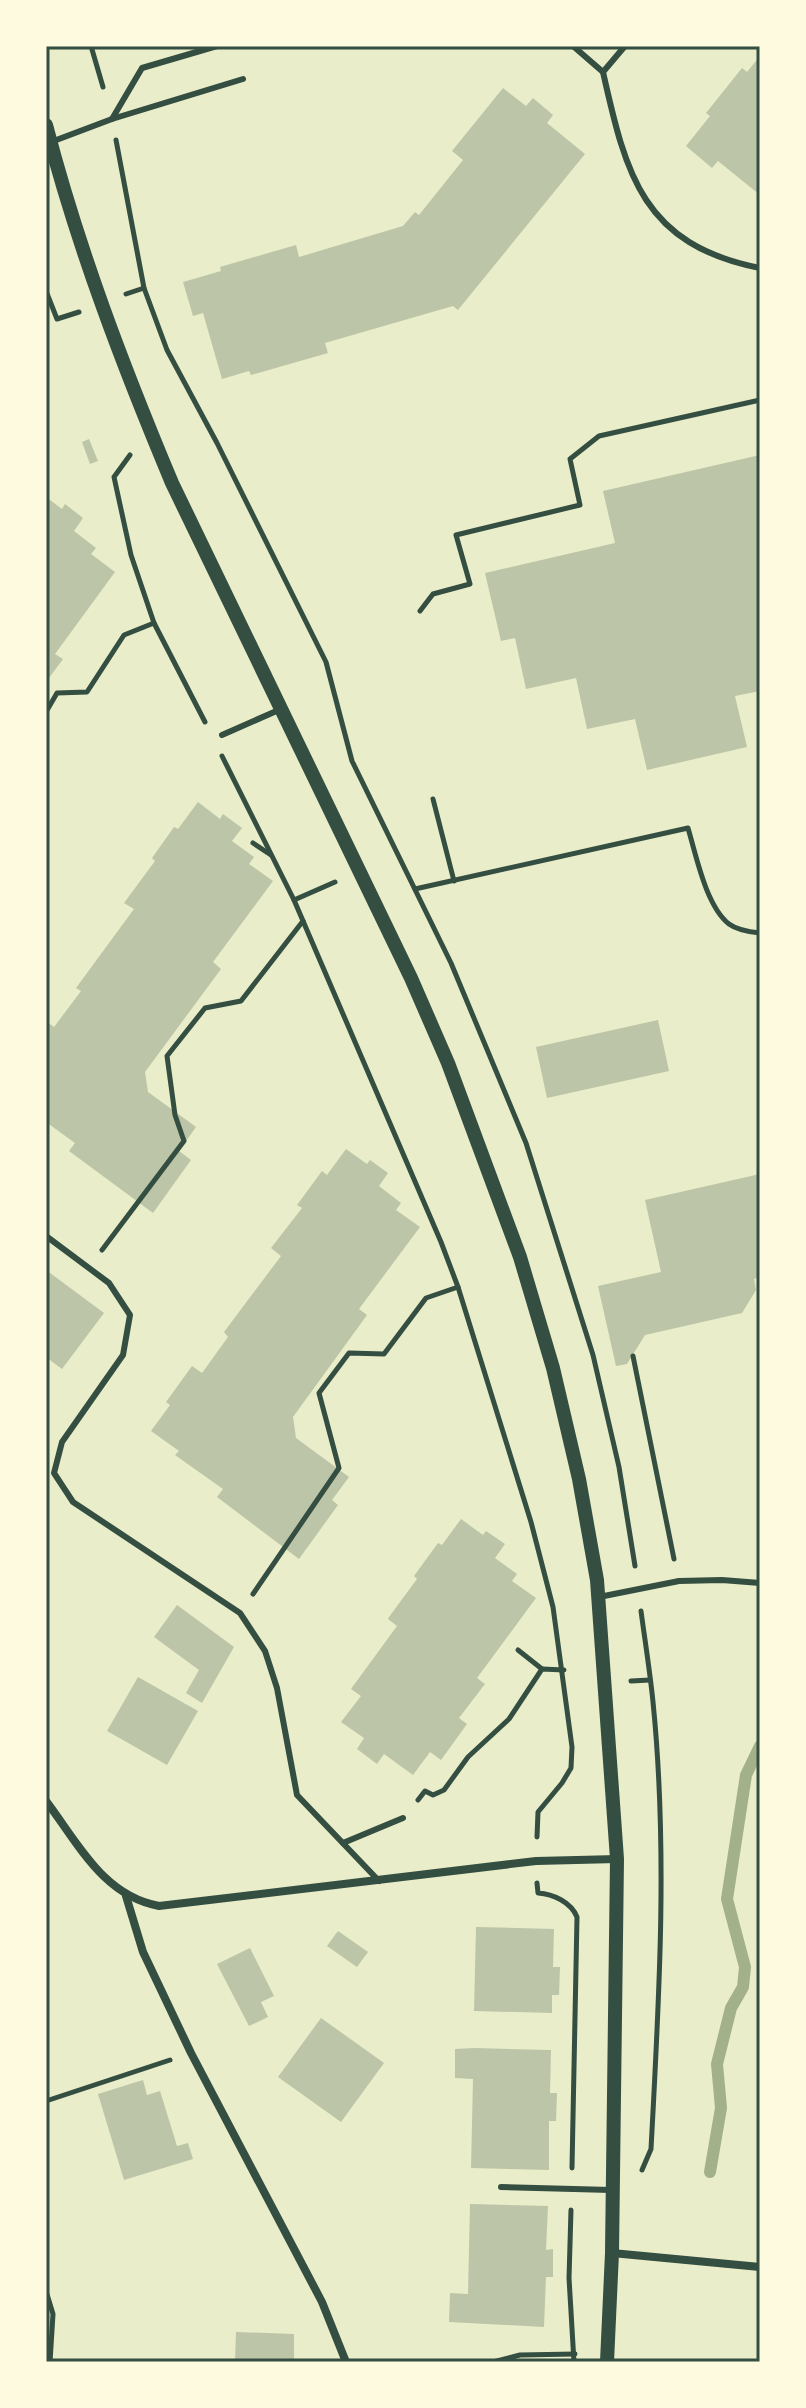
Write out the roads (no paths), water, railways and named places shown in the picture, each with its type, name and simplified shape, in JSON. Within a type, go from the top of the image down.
[{"type":"street","points":[[46,125],[48,143],[73,222],[149,429],[172,483],[411,978],[448,1063],[520,1257],[553,1368],[579,1479],[599,1597],[617,1859],[612,2253],[607,2358]]},
{"type":"street","points":[[46,1801],[109,1884],[126,1896],[148,1904],[170,1906],[536,1861],[617,1859]]},
{"type":"street","points":[[126,1896],[143,1952],[191,2053],[322,2302],[346,2362]]},
{"type":"street","points":[[612,2253],[760,2267]]},
{"type":"lane","points":[[112,119],[142,68],[217,46]]},
{"type":"lane","points":[[573,46],[603,72],[619,145],[630,175],[646,201],[667,225],[692,244],[714,256],[760,268]]},
{"type":"lane","points":[[603,72],[625,46]]},
{"type":"lane","points":[[48,143],[112,119],[243,79]]},
{"type":"lane","points":[[222,735],[281,709]]},
{"type":"lane","points":[[46,1236],[109,1283],[130,1315],[123,1355],[62,1442],[54,1473],[73,1502],[240,1613],[265,1651],[277,1688],[297,1795],[379,1881]]},
{"type":"lane","points":[[599,1597],[679,1581],[760,1583]]},
{"type":"lane","points":[[343,1843],[403,1818]]},
{"type":"lane","points":[[501,2187],[611,2190]]},
{"type":"waterway","points":[[710,2172],[721,2108],[717,2064],[731,2008],[743,1987],[745,1967],[727,1899],[746,1775],[760,1746]]}]
